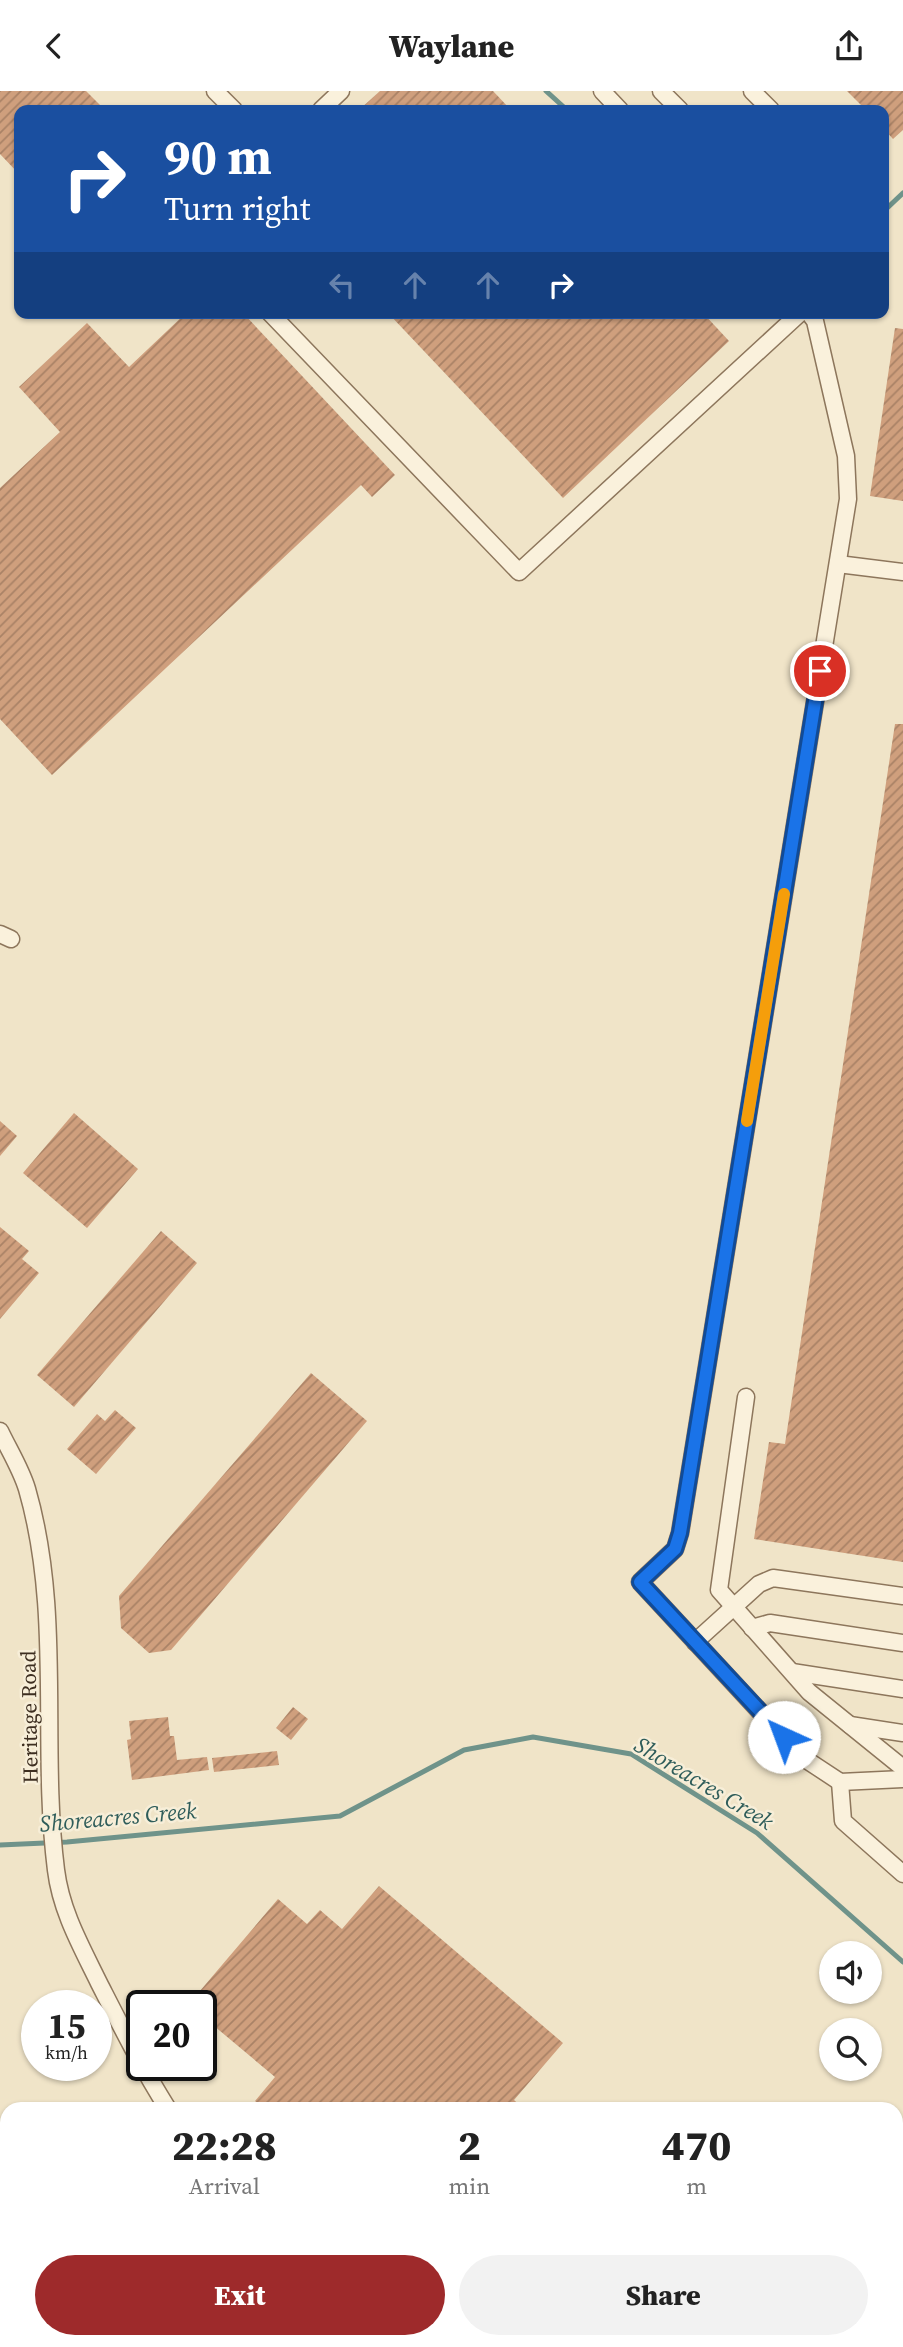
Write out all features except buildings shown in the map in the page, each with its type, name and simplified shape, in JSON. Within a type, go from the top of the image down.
[{"type":"street","points":[[215,91],[229,105]]},
{"type":"street","points":[[326,105],[341,91]]},
{"type":"street","points":[[603,91],[616,105]]},
{"type":"street","points":[[660,91],[675,105]]},
{"type":"street","points":[[752,91],[766,105]]},
{"type":"street","points":[[276,319],[519,572],[793,319]]},
{"type":"street","points":[[814,319],[846,456],[848,499],[680,1533],[675,1549],[640,1582],[802,1757],[840,1782],[903,1779]]},
{"type":"street","points":[[838,564],[903,572]]},
{"type":"street","points":[[746,1397],[719,1590],[809,1692],[903,1767]]},
{"type":"street","name":"Heritage Road","points":[[0,1431],[26,1486],[38,1531],[47,1599],[50,1782],[56,1871],[65,1914],[138,2061],[164,2102]]},
{"type":"street","points":[[695,1641],[759,1584],[773,1578],[903,1596]]},
{"type":"street","points":[[752,1627],[770,1623],[903,1643]]},
{"type":"street","points":[[792,1672],[903,1689]]},
{"type":"street","points":[[850,1725],[903,1733]]},
{"type":"street","points":[[840,1782],[843,1821],[903,1874]]},
{"type":"waterway","points":[[546,91],[561,105]]},
{"type":"waterway","points":[[889,206],[903,193]]},
{"type":"waterway","name":"Shoreacres Creek","points":[[0,1845],[67,1842],[340,1816],[464,1750],[533,1737],[631,1754],[757,1833],[903,1962]]},
{"type":"slow traffic","points":[[747,1121],[784,894]]},
{"type":"route","points":[[784,1737],[640,1582],[675,1549],[680,1533],[820,671]]}]
